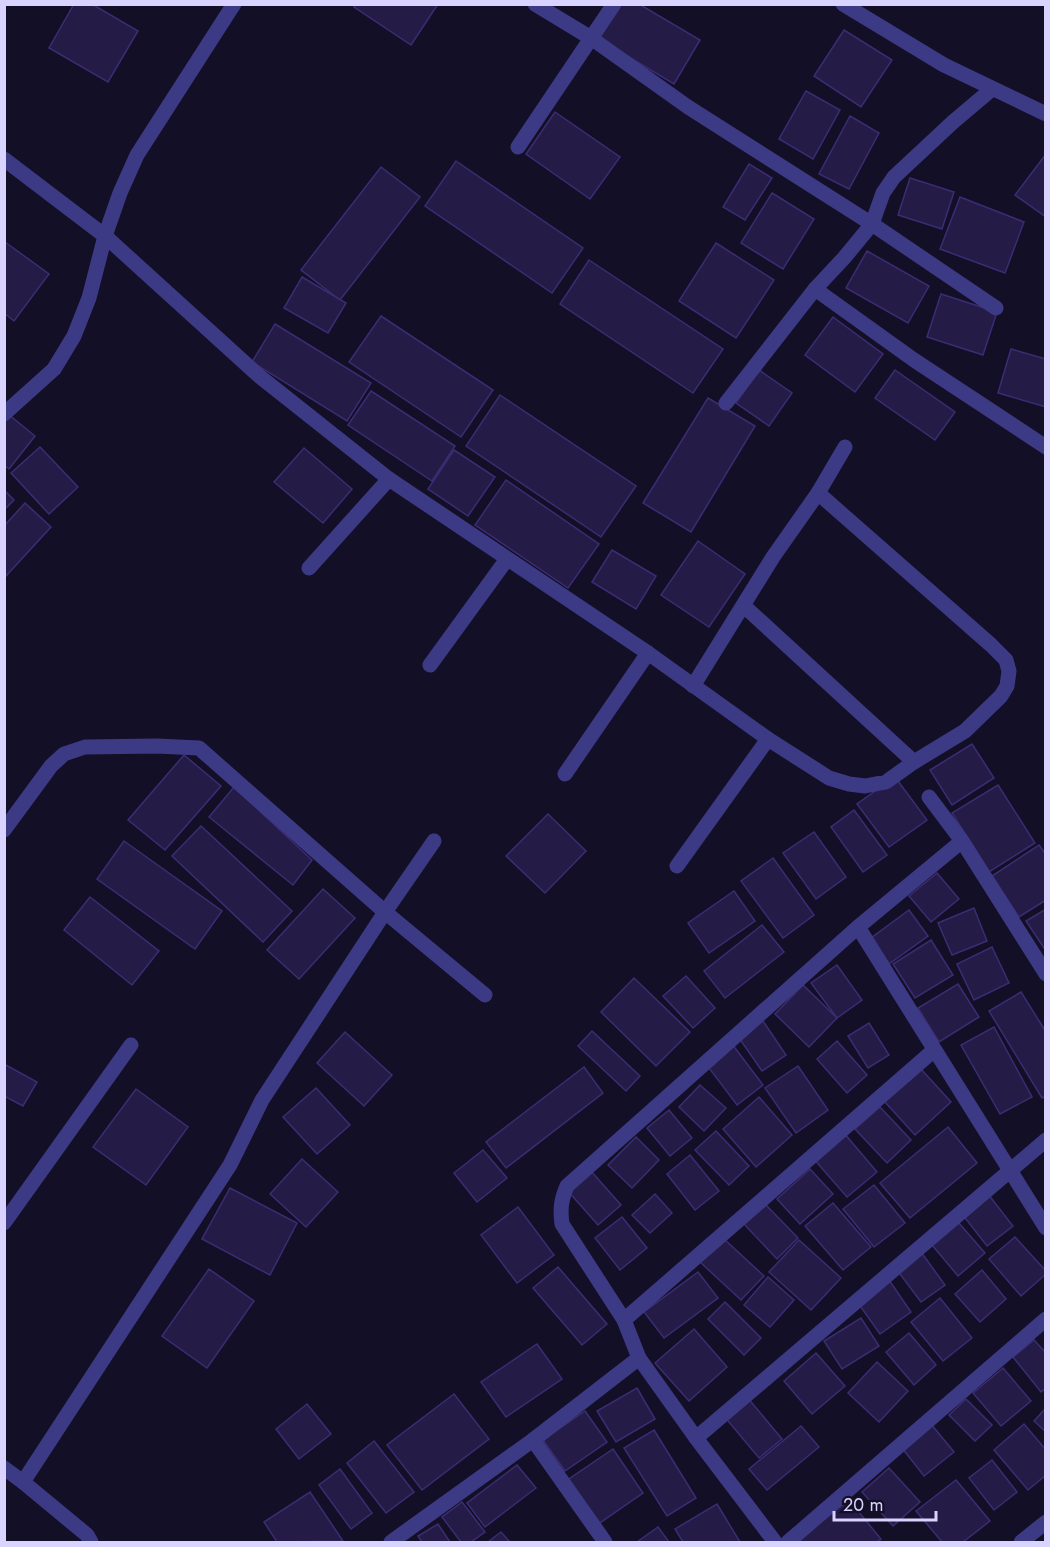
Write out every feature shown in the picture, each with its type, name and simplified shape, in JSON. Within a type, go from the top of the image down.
[{"type":"street","points":[[6,411],[54,369],[74,336],[89,298],[105,236],[120,193],[137,155],[234,4]]},
{"type":"street","points":[[535,4],[591,38],[688,107],[872,224],[996,308]]},
{"type":"street","points":[[518,147],[614,4]]},
{"type":"street","points":[[843,4],[944,65],[1046,114]]},
{"type":"street","points":[[867,20],[874,4]]},
{"type":"street","points":[[726,403],[815,289],[872,224],[883,193],[894,177],[992,89]]},
{"type":"street","points":[[4,159],[105,236],[258,375],[390,479],[648,653],[768,739],[830,778],[865,786],[886,782],[965,731],[1002,696],[1007,686],[1009,671],[1006,660],[818,493]]},
{"type":"street","points":[[815,289],[914,360],[1046,447]]},
{"type":"street","points":[[693,686],[773,557],[818,493],[845,447]]},
{"type":"street","points":[[309,568],[390,479]]},
{"type":"street","points":[[430,665],[507,559]]},
{"type":"street","points":[[744,606],[914,762]]},
{"type":"street","points":[[565,774],[648,653]]},
{"type":"street","points":[[677,866],[768,739]]},
{"type":"street","points":[[4,830],[51,766],[64,754],[85,747],[199,748],[385,912],[485,995]]},
{"type":"street","points":[[929,797],[962,841],[1046,974]]},
{"type":"street","points":[[23,1482],[230,1165],[262,1100],[434,841]]},
{"type":"street","points":[[775,1542],[639,1358],[624,1320],[562,1224],[561,1200],[567,1186],[858,927],[962,841]]},
{"type":"street","points":[[858,927],[933,1051],[1046,1228]]},
{"type":"street","points":[[4,1223],[131,1045]]},
{"type":"street","points":[[624,1320],[933,1051]]},
{"type":"street","points":[[696,1438],[1046,1140]]},
{"type":"street","points":[[788,1542],[1046,1319]]},
{"type":"street","points":[[391,1542],[533,1440],[639,1358]]},
{"type":"street","points":[[533,1440],[605,1542]]},
{"type":"street","points":[[5,1471],[23,1482],[87,1535],[91,1542]]},
{"type":"street","points":[[1020,1542],[1046,1522]]},
{"type":"building","points":[[74,4],[92,4],[138,31],[108,82],[49,48]]},
{"type":"building","points":[[356,4],[438,4],[411,45],[354,7]]},
{"type":"building","points":[[620,4],[639,4],[700,40],[674,84],[599,39]]},
{"type":"building","points":[[844,30],[892,60],[861,107],[814,76]]},
{"type":"building","points":[[806,91],[840,110],[813,159],[779,139]]},
{"type":"building","points":[[555,112],[620,157],[590,199],[526,154]]},
{"type":"building","points":[[850,116],[879,133],[849,189],[819,174]]},
{"type":"building","points":[[1046,154],[1046,217],[1015,195]]},
{"type":"building","points":[[456,161],[583,248],[552,293],[425,206]]},
{"type":"building","points":[[749,164],[772,178],[745,220],[723,207]]},
{"type":"building","points":[[381,167],[420,197],[340,300],[301,270]]},
{"type":"building","points":[[910,178],[954,192],[942,229],[898,215]]},
{"type":"building","points":[[772,193],[814,219],[783,269],[741,243]]},
{"type":"building","points":[[960,197],[1024,222],[1005,273],[940,249]]},
{"type":"building","points":[[5,242],[49,274],[14,321],[4,313]]},
{"type":"building","points":[[716,243],[774,280],[736,338],[679,301]]},
{"type":"building","points":[[867,251],[929,286],[908,323],[846,288]]},
{"type":"building","points":[[589,260],[723,349],[693,393],[560,304]]},
{"type":"building","points":[[302,277],[346,303],[328,333],[284,308]]},
{"type":"building","points":[[941,294],[997,312],[983,355],[927,337]]},
{"type":"building","points":[[381,316],[493,390],[461,437],[349,362]]},
{"type":"building","points":[[833,317],[883,354],[855,392],[805,355]]},
{"type":"building","points":[[275,324],[371,383],[347,421],[252,362]]},
{"type":"building","points":[[1011,349],[1046,359],[1046,407],[998,393]]},
{"type":"building","points":[[759,370],[792,393],[769,426],[736,403]]},
{"type":"building","points":[[895,370],[955,412],[935,440],[875,398]]},
{"type":"building","points":[[371,391],[455,446],[432,481],[348,425]]},
{"type":"building","points":[[500,395],[636,486],[601,537],[466,446]]},
{"type":"building","points":[[708,398],[755,426],[691,532],[643,503]]},
{"type":"building","points":[[8,414],[35,436],[9,469],[4,465],[4,418]]},
{"type":"building","points":[[40,447],[78,487],[49,514],[11,473]]},
{"type":"building","points":[[304,448],[352,489],[323,523],[274,482]]},
{"type":"building","points":[[454,450],[495,477],[468,516],[428,489]]},
{"type":"building","points":[[506,480],[599,544],[568,588],[475,525]]},
{"type":"building","points":[[4,490],[14,500],[4,510]]},
{"type":"building","points":[[25,503],[51,527],[5,577],[4,526]]},
{"type":"building","points":[[698,541],[745,574],[709,627],[661,595]]},
{"type":"building","points":[[612,550],[656,576],[636,609],[592,582]]},
{"type":"building","points":[[972,744],[994,778],[952,805],[930,770]]},
{"type":"building","points":[[184,755],[221,786],[165,850],[128,820]]},
{"type":"building","points":[[895,777],[927,820],[889,847],[857,804]]},
{"type":"building","points":[[998,785],[1035,843],[989,872],[952,813]]},
{"type":"building","points":[[234,787],[312,860],[293,885],[209,817]]},
{"type":"building","points":[[854,810],[887,855],[863,872],[831,827]]},
{"type":"building","points":[[548,814],[586,851],[545,893],[506,856]]},
{"type":"building","points":[[201,826],[292,911],[263,942],[172,856]]},
{"type":"building","points":[[814,832],[846,877],[816,899],[783,853]]},
{"type":"building","points":[[124,841],[222,911],[195,949],[97,879]]},
{"type":"building","points":[[1039,845],[1046,855],[1046,900],[1019,917],[992,876]]},
{"type":"building","points":[[773,858],[814,915],[783,938],[741,881]]},
{"type":"building","points":[[937,873],[959,899],[931,922],[909,896]]},
{"type":"building","points":[[323,889],[355,918],[299,979],[267,950]]},
{"type":"building","points":[[734,891],[755,921],[709,953],[688,923]]},
{"type":"building","points":[[90,897],[159,951],[132,985],[64,930]]},
{"type":"building","points":[[974,908],[987,941],[952,955],[938,923]]},
{"type":"building","points":[[1046,909],[1046,951],[1026,921]]},
{"type":"building","points":[[909,910],[928,936],[889,964],[871,938]]},
{"type":"building","points":[[762,925],[784,952],[725,998],[704,971]]},
{"type":"building","points":[[931,940],[953,975],[915,998],[893,964]]},
{"type":"building","points":[[992,947],[1009,983],[974,1000],[957,964]]},
{"type":"building","points":[[837,965],[862,1000],[837,1018],[811,983]]},
{"type":"building","points":[[686,976],[715,1008],[693,1028],[663,996]]},
{"type":"building","points":[[634,978],[690,1032],[656,1066],[601,1012]]},
{"type":"building","points":[[958,984],[979,1017],[939,1042],[918,1008]]},
{"type":"building","points":[[803,985],[837,1018],[809,1047],[775,1014]]},
{"type":"building","points":[[1021,992],[1046,1032],[1046,1096],[1042,1098],[989,1011]]},
{"type":"building","points":[[763,1021],[786,1055],[762,1071],[739,1038]]},
{"type":"building","points":[[869,1023],[889,1055],[868,1068],[848,1036]]},
{"type":"building","points":[[994,1027],[1032,1097],[1000,1114],[961,1045]]},
{"type":"building","points":[[592,1031],[640,1076],[626,1091],[578,1046]]},
{"type":"building","points":[[345,1032],[392,1075],[364,1106],[317,1063]]},
{"type":"building","points":[[837,1041],[867,1075],[847,1093],[817,1059]]},
{"type":"building","points":[[732,1044],[763,1085],[737,1105],[706,1064]]},
{"type":"building","points":[[4,1064],[37,1082],[23,1106],[4,1096]]},
{"type":"building","points":[[798,1066],[828,1110],[796,1133],[765,1088]]},
{"type":"building","points":[[584,1067],[603,1093],[506,1168],[486,1142]]},
{"type":"building","points":[[920,1068],[951,1102],[915,1135],[884,1101]]},
{"type":"building","points":[[700,1085],[726,1108],[704,1131],[679,1107]]},
{"type":"building","points":[[316,1088],[350,1125],[317,1154],[283,1117]]},
{"type":"building","points":[[136,1089],[188,1127],[146,1185],[93,1147]]},
{"type":"building","points":[[759,1097],[792,1135],[756,1167],[723,1129]]},
{"type":"building","points":[[880,1107],[911,1140],[887,1163],[855,1129]]},
{"type":"building","points":[[669,1110],[692,1138],[670,1156],[647,1128]]},
{"type":"building","points":[[948,1127],[977,1163],[910,1218],[880,1183]]},
{"type":"building","points":[[716,1131],[749,1166],[729,1185],[695,1150]]},
{"type":"building","points":[[844,1133],[877,1172],[847,1197],[813,1158]]},
{"type":"building","points":[[636,1137],[659,1160],[632,1188],[608,1165]]},
{"type":"building","points":[[483,1150],[507,1178],[477,1202],[454,1173]]},
{"type":"building","points":[[690,1155],[719,1191],[695,1210],[667,1174]]},
{"type":"building","points":[[302,1159],[338,1192],[306,1227],[270,1194]]},
{"type":"building","points":[[810,1169],[833,1194],[800,1224],[777,1199]]},
{"type":"building","points":[[590,1170],[621,1205],[598,1225],[567,1190]]},
{"type":"building","points":[[874,1185],[905,1223],[874,1247],[843,1209]]},
{"type":"building","points":[[230,1188],[297,1223],[270,1275],[202,1239]]},
{"type":"building","points":[[655,1194],[672,1213],[650,1233],[632,1215]]},
{"type":"building","points":[[988,1194],[1013,1226],[987,1246],[962,1214]]},
{"type":"building","points":[[764,1203],[798,1238],[777,1259],[743,1223]]},
{"type":"building","points":[[833,1203],[871,1247],[843,1270],[805,1226]]},
{"type":"building","points":[[518,1207],[554,1255],[517,1283],[481,1235]]},
{"type":"building","points":[[622,1217],[647,1248],[620,1270],[595,1238]]},
{"type":"building","points":[[958,1222],[985,1253],[958,1276],[932,1245]]},
{"type":"building","points":[[1015,1237],[1046,1271],[1046,1274],[1021,1296],[989,1259]]},
{"type":"building","points":[[723,1238],[764,1276],[741,1300],[700,1262]]},
{"type":"building","points":[[799,1240],[841,1278],[811,1310],[769,1272]]},
{"type":"building","points":[[921,1252],[945,1285],[921,1302],[897,1270]]},
{"type":"building","points":[[558,1267],[607,1324],[582,1345],[533,1288]]},
{"type":"building","points":[[209,1269],[254,1301],[207,1368],[162,1336]]},
{"type":"building","points":[[982,1270],[1006,1299],[980,1322],[955,1294]]},
{"type":"building","points":[[698,1272],[718,1298],[664,1338],[644,1312]]},
{"type":"building","points":[[768,1277],[794,1300],[770,1327],[744,1305]]},
{"type":"building","points":[[889,1280],[911,1312],[880,1334],[858,1303]]},
{"type":"building","points":[[940,1298],[972,1338],[943,1361],[911,1322]]},
{"type":"building","points":[[725,1302],[761,1338],[744,1355],[708,1319]]},
{"type":"building","points":[[861,1318],[879,1346],[842,1369],[824,1341]]},
{"type":"building","points":[[694,1329],[727,1367],[689,1401],[655,1363]]},
{"type":"building","points":[[909,1333],[936,1365],[914,1385],[886,1352]]},
{"type":"building","points":[[1034,1340],[1046,1353],[1046,1388],[1041,1392],[1013,1357]]},
{"type":"building","points":[[537,1344],[562,1379],[506,1417],[481,1382]]},
{"type":"building","points":[[816,1353],[845,1386],[812,1414],[784,1381]]},
{"type":"building","points":[[877,1362],[908,1391],[879,1422],[848,1393]]},
{"type":"building","points":[[1003,1368],[1031,1401],[1001,1426],[973,1393]]},
{"type":"building","points":[[637,1388],[655,1419],[616,1442],[597,1411]]},
{"type":"building","points":[[454,1394],[489,1439],[422,1490],[387,1445]]},
{"type":"building","points":[[747,1397],[782,1439],[759,1458],[724,1416]]},
{"type":"building","points":[[966,1399],[992,1425],[975,1441],[949,1415]]},
{"type":"building","points":[[307,1404],[331,1434],[299,1459],[276,1429]]},
{"type":"building","points":[[1046,1408],[1046,1432],[1034,1421]]},
{"type":"building","points":[[585,1411],[607,1442],[565,1471],[543,1440]]},
{"type":"building","points":[[931,1424],[954,1452],[924,1476],[902,1448]]},
{"type":"building","points":[[1024,1424],[1046,1450],[1046,1475],[1028,1490],[994,1450]]},
{"type":"building","points":[[801,1426],[819,1447],[767,1490],[749,1469]]},
{"type":"building","points":[[654,1430],[696,1498],[667,1516],[624,1448]]},
{"type":"building","points":[[374,1441],[414,1492],[386,1513],[347,1463]]},
{"type":"building","points":[[613,1449],[643,1493],[594,1527],[563,1483]]},
{"type":"building","points":[[992,1460],[1017,1492],[994,1510],[969,1478]]},
{"type":"building","points":[[517,1465],[536,1488],[485,1527],[467,1503]]},
{"type":"building","points":[[889,1468],[920,1502],[893,1526],[862,1492]]},
{"type":"building","points":[[340,1469],[372,1513],[351,1529],[319,1485]]},
{"type":"building","points":[[956,1480],[990,1521],[963,1542],[942,1542],[916,1511]]},
{"type":"building","points":[[310,1492],[343,1541],[277,1542],[264,1522]]},
{"type":"building","points":[[849,1500],[881,1539],[877,1542],[795,1542]]},
{"type":"building","points":[[462,1502],[485,1532],[471,1542],[461,1542],[442,1517]]},
{"type":"building","points":[[717,1504],[740,1542],[683,1542],[675,1529]]},
{"type":"building","points":[[438,1524],[450,1542],[422,1542],[418,1536]]},
{"type":"building","points":[[658,1527],[669,1542],[637,1542]]},
{"type":"building","points":[[501,1532],[510,1542],[488,1542]]}]
